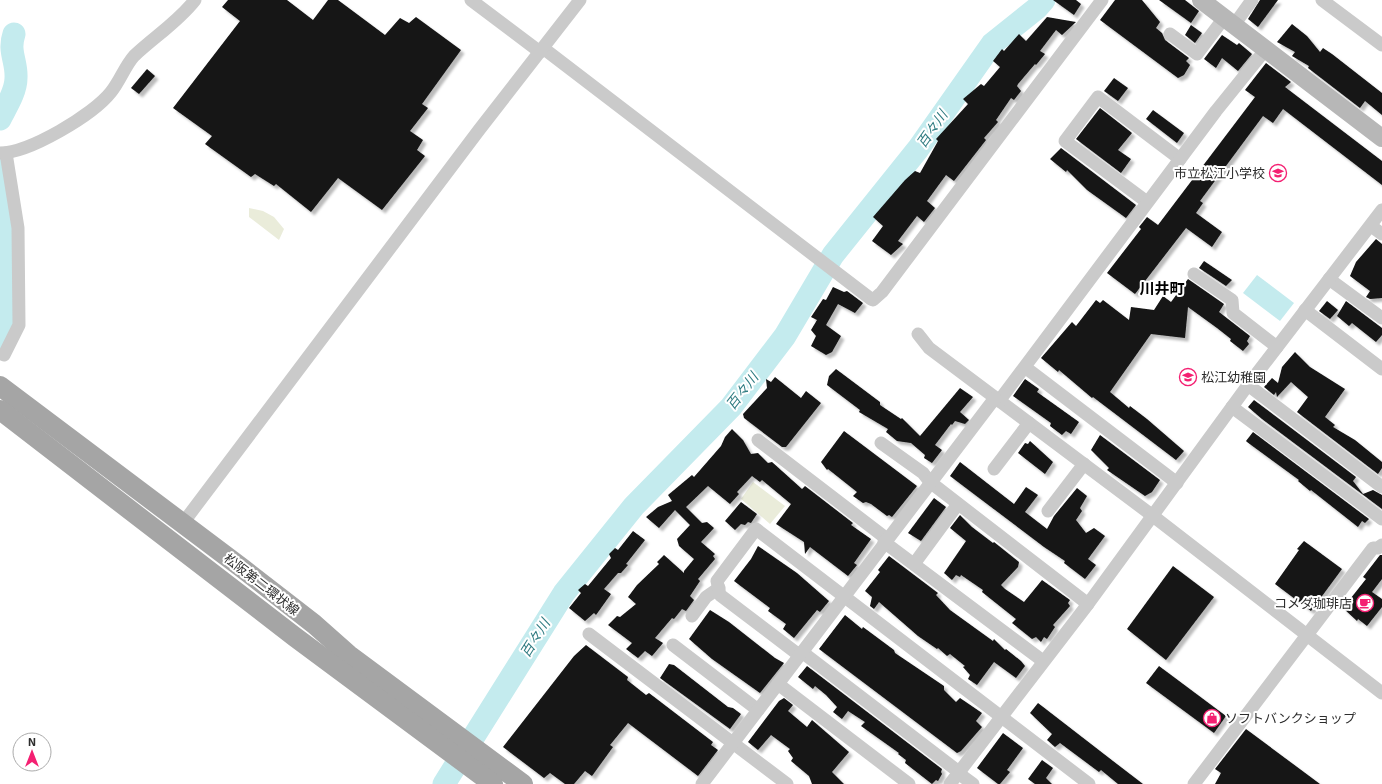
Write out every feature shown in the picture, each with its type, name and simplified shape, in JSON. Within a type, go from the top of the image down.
[{"type":"main road","name":"松阪第二環状線","points":[[0,386],[133,487],[182,522],[314,624],[448,739]]},
{"type":"main road","name":"松阪第二環状線","points":[[0,410],[480,763],[524,784]]},
{"type":"main road","name":"松阪第二環状線","points":[[480,763],[493,784]]},
{"type":"street","points":[[1,358],[19,325],[18,228],[3,153],[15,151],[48,137],[67,127],[104,100],[112,92],[133,57],[178,18],[195,0]]},
{"type":"street","points":[[471,0],[678,151],[872,300],[882,292],[1102,0]]},
{"type":"street","points":[[182,522],[580,0]]},
{"type":"street","points":[[1200,0],[1382,138]]},
{"type":"street","points":[[1170,34],[1197,54],[1252,0]]},
{"type":"street","points":[[1322,0],[1382,45]]},
{"type":"street","points":[[702,784],[930,482],[997,399],[1216,111],[1266,49]]},
{"type":"street","points":[[1147,202],[1065,141],[1098,97],[1180,159]]},
{"type":"street","points":[[950,784],[1088,604],[1232,406],[1382,210]]},
{"type":"street","points":[[1371,226],[1382,234]]},
{"type":"street","points":[[1194,274],[1232,300],[1233,313],[1277,347]]},
{"type":"street","points":[[1329,279],[1382,318]]},
{"type":"street","points":[[1305,310],[1382,369]]},
{"type":"street","points":[[918,334],[929,348],[1153,516],[1382,693]]},
{"type":"street","points":[[1030,371],[1177,483]]},
{"type":"street","points":[[1248,385],[1382,487]]},
{"type":"street","points":[[1232,406],[1382,519]]},
{"type":"street","points":[[994,469],[1029,423]]},
{"type":"street","points":[[758,440],[886,540],[914,564],[1043,661]]},
{"type":"street","points":[[881,442],[923,473],[930,482],[1088,604]]},
{"type":"street","points":[[1048,511],[1084,464]]},
{"type":"street","points":[[914,564],[958,504]]},
{"type":"street","points":[[973,784],[801,653],[720,595],[717,581],[756,529],[1089,784]]},
{"type":"street","points":[[1194,784],[1373,548],[1378,548],[1382,545]]},
{"type":"street","points":[[692,616],[706,597],[719,588]]},
{"type":"street","points":[[589,634],[787,784]]},
{"type":"street","points":[[673,645],[758,710]]},
{"type":"street","points":[[778,684],[909,784]]},
{"type":"green space","points":[[249,208],[263,211],[274,217],[284,229],[279,240],[249,217]]},
{"type":"green space","points":[[753,482],[785,506],[770,524],[741,499]]},
{"type":"water","points":[[1257,275],[1294,303],[1280,321],[1243,293]]},
{"type":"building","points":[[228,0],[287,0],[313,20],[328,0],[338,0],[385,35],[400,18],[409,23],[416,17],[461,50],[422,104],[428,108],[410,131],[423,140],[417,150],[425,156],[382,210],[338,178],[311,212],[276,184],[274,186],[255,174],[251,177],[205,144],[212,136],[173,108],[240,21],[222,7]]},
{"type":"building","points":[[1053,0],[1076,0],[1081,4],[1074,15]]},
{"type":"building","points":[[1115,0],[1142,0],[1160,22],[1156,28],[1162,33],[1165,40],[1189,58],[1186,61],[1190,65],[1184,75],[1178,78],[1100,20]]},
{"type":"building","points":[[1159,0],[1185,0],[1199,11],[1191,23]]},
{"type":"building","points":[[1260,0],[1278,0],[1258,27],[1248,19]]},
{"type":"building","points":[[1047,17],[1076,22],[1062,35],[1056,30],[1040,51],[1045,54],[1018,84],[1017,86],[1021,91],[1014,100],[1011,98],[996,120],[998,122],[984,138],[986,140],[954,181],[946,175],[927,201],[935,208],[924,222],[917,216],[898,241],[903,244],[891,255],[872,241],[883,226],[873,217],[905,180],[915,171],[920,173],[938,141],[936,139],[968,104],[963,99],[981,84],[984,86],[1000,67],[993,61],[1002,49],[1004,51],[1019,34],[1026,41]]},
{"type":"building","points":[[1292,24],[1307,36],[1320,52],[1323,48],[1382,93],[1382,115],[1365,101],[1360,108],[1308,68],[1309,66],[1292,56],[1295,52],[1277,42]]},
{"type":"building","points":[[1191,25],[1202,33],[1195,43],[1185,35]]},
{"type":"building","points":[[1222,35],[1237,45],[1239,43],[1252,54],[1238,71],[1222,58],[1216,68],[1204,59]]},
{"type":"building","points":[[1266,63],[1291,82],[1285,87],[1382,161],[1382,185],[1283,109],[1273,123],[1263,116],[1200,201],[1203,203],[1196,213],[1222,232],[1212,247],[1186,228],[1135,294],[1107,273],[1141,229],[1139,227],[1147,217],[1158,225],[1255,97],[1245,90]]},
{"type":"building","points":[[147,69],[155,76],[139,94],[131,88]]},
{"type":"building","points":[[1114,78],[1128,88],[1118,101],[1104,91]]},
{"type":"building","points":[[1100,108],[1132,133],[1118,150],[1131,159],[1121,173],[1076,139]]},
{"type":"building","points":[[1153,110],[1184,133],[1177,143],[1146,119]]},
{"type":"building","points":[[1061,148],[1136,205],[1126,218],[1087,190],[1067,170],[1066,172],[1050,159]]},
{"type":"building","points":[[1376,239],[1382,244],[1382,298],[1370,299],[1366,297],[1370,291],[1350,276],[1356,262]]},
{"type":"building","points":[[1204,261],[1232,280],[1226,286],[1199,268]]},
{"type":"building","points":[[1188,279],[1224,304],[1219,312],[1250,336],[1247,341],[1249,344],[1243,351],[1230,341],[1231,339],[1188,307],[1185,338],[1151,334],[1110,392],[1129,408],[1130,406],[1147,419],[1184,451],[1176,460],[1093,397],[1092,398],[1059,370],[1058,372],[1041,358],[1072,322],[1076,326],[1096,300],[1100,303],[1103,300],[1129,320],[1131,307],[1154,310],[1163,296],[1171,302]]},
{"type":"building","points":[[833,287],[844,292],[847,291],[863,303],[855,313],[838,304],[826,325],[841,336],[832,352],[826,355],[811,346],[816,336],[811,330],[817,320],[811,317],[823,299],[826,300]]},
{"type":"building","points":[[1327,301],[1338,310],[1330,319],[1319,311]]},
{"type":"building","points":[[1346,301],[1382,328],[1382,335],[1376,342],[1352,323],[1349,326],[1337,316]]},
{"type":"building","points":[[1295,352],[1310,367],[1345,389],[1325,417],[1335,425],[1333,427],[1355,440],[1382,462],[1382,468],[1378,474],[1297,412],[1308,397],[1291,382],[1277,397],[1276,392],[1274,395],[1264,387],[1272,378],[1278,383],[1282,367]]},
{"type":"building","points":[[836,369],[880,402],[880,405],[901,419],[902,418],[920,436],[960,388],[973,397],[960,412],[969,420],[965,424],[955,421],[952,425],[951,424],[935,445],[942,450],[932,463],[924,458],[925,455],[911,443],[897,441],[886,432],[888,429],[859,412],[860,410],[827,385],[829,376]]},
{"type":"building","points":[[775,377],[801,398],[806,391],[821,403],[786,447],[782,447],[744,418],[743,414],[767,388],[766,379],[771,382]]},
{"type":"building","points":[[1025,379],[1039,389],[1037,392],[1079,422],[1071,434],[1066,431],[1062,435],[1050,426],[1051,423],[1013,396]]},
{"type":"building","points":[[1254,400],[1356,477],[1353,481],[1363,494],[1373,490],[1382,495],[1382,509],[1262,419],[1248,407]]},
{"type":"building","points":[[732,429],[743,440],[751,454],[758,453],[768,463],[772,462],[802,489],[805,486],[853,523],[851,525],[871,539],[854,563],[857,565],[848,576],[810,547],[805,554],[804,542],[776,524],[791,504],[762,480],[760,482],[752,476],[737,492],[739,494],[730,504],[708,486],[686,507],[702,523],[707,522],[714,528],[701,542],[715,554],[713,556],[715,559],[698,579],[700,581],[690,596],[694,600],[686,611],[682,609],[655,638],[663,643],[652,656],[645,651],[638,658],[626,649],[632,643],[608,625],[617,616],[620,617],[636,604],[628,597],[637,585],[659,564],[657,562],[664,555],[684,573],[694,559],[679,546],[677,539],[690,525],[675,510],[659,528],[646,517],[658,507],[672,501],[668,495],[692,475],[694,477],[721,446],[725,437]]},
{"type":"building","points":[[844,431],[917,486],[892,517],[889,515],[887,516],[871,504],[866,502],[863,503],[853,496],[857,492],[828,469],[827,470],[821,462]]},
{"type":"building","points":[[1253,432],[1369,519],[1365,523],[1362,521],[1358,527],[1311,490],[1310,491],[1298,481],[1299,480],[1246,441]]},
{"type":"building","points":[[1100,435],[1160,480],[1152,492],[1145,496],[1107,470],[1109,468],[1091,450]]},
{"type":"building","points":[[1030,441],[1053,462],[1045,474],[1018,453],[1025,443],[1028,444]]},
{"type":"building","points":[[960,462],[1014,504],[1026,487],[1038,495],[1025,512],[1047,529],[1054,516],[1077,488],[1087,496],[1080,508],[1082,511],[1076,520],[1086,533],[1094,528],[1105,536],[1088,559],[1096,565],[1085,579],[1064,563],[1065,561],[1044,547],[950,476]]},
{"type":"building","points":[[934,498],[946,507],[921,541],[908,533]]},
{"type":"building","points":[[741,502],[757,514],[751,523],[748,522],[745,525],[741,524],[735,530],[725,521]]},
{"type":"building","points":[[960,515],[972,527],[1019,562],[1018,567],[1001,585],[1005,589],[1024,602],[1042,580],[1070,600],[1068,603],[1070,606],[1053,625],[1055,627],[1047,639],[1044,637],[1041,642],[1036,637],[1032,639],[1012,623],[1016,619],[982,592],[983,590],[961,575],[960,577],[956,575],[952,580],[944,573],[966,541],[950,528]]},
{"type":"building","points":[[633,531],[645,540],[626,564],[628,565],[621,573],[618,573],[604,589],[611,594],[596,615],[594,613],[585,621],[569,608],[581,593],[578,590],[585,584],[588,586],[611,558],[609,554],[615,548],[618,550]]},
{"type":"building","points":[[1304,541],[1342,569],[1311,611],[1275,584],[1299,550],[1297,549]]},
{"type":"building","points":[[758,546],[797,573],[829,601],[820,612],[817,610],[794,638],[783,629],[786,624],[768,611],[770,608],[734,581],[751,559]]},
{"type":"building","name":"コメダ珈琲店","points":[[1380,555],[1382,555],[1382,579],[1372,592],[1382,599],[1382,607],[1367,626],[1358,619],[1357,621],[1343,608],[1366,579],[1363,577]]},
{"type":"building","points":[[889,556],[938,593],[936,595],[950,610],[993,641],[994,639],[1005,650],[1006,649],[1021,661],[1025,666],[1016,678],[994,662],[977,685],[968,679],[970,675],[963,667],[965,666],[950,654],[947,656],[938,648],[937,649],[918,636],[879,602],[874,609],[870,606],[872,597],[865,591],[880,572],[878,570]]},
{"type":"building","points":[[1173,566],[1214,597],[1166,660],[1127,629]]},
{"type":"building","points":[[710,610],[729,622],[775,658],[784,663],[760,693],[712,659],[689,639]]},
{"type":"building","points":[[845,615],[862,629],[863,627],[894,650],[895,653],[944,686],[944,690],[956,702],[960,698],[982,713],[976,721],[982,727],[961,751],[957,753],[819,649]]},
{"type":"building","points":[[586,645],[628,677],[627,680],[646,695],[649,693],[713,742],[711,745],[718,750],[698,776],[628,723],[610,745],[613,747],[592,776],[585,771],[574,784],[565,784],[550,773],[544,778],[503,747],[574,656]]},
{"type":"building","points":[[669,664],[674,665],[728,707],[733,708],[741,714],[730,729],[660,678]]},
{"type":"building","points":[[807,666],[942,769],[942,774],[938,781],[936,780],[932,784],[905,763],[906,760],[898,754],[899,753],[861,726],[865,722],[848,711],[842,719],[833,712],[837,707],[826,695],[815,686],[813,689],[798,677]]},
{"type":"building","points":[[1159,666],[1226,716],[1214,733],[1146,683]]},
{"type":"building","points":[[784,698],[793,705],[788,711],[807,727],[812,720],[849,752],[832,772],[844,784],[812,784],[809,776],[791,761],[793,758],[788,751],[790,749],[771,735],[758,750],[748,742],[779,701]]},
{"type":"building","points":[[1038,703],[1143,784],[1118,784],[1101,770],[1099,772],[1060,743],[1055,747],[1047,740],[1052,734],[1030,713]]},
{"type":"building","points":[[1246,729],[1320,784],[1215,784],[1221,773],[1215,769]]},
{"type":"building","points":[[1003,733],[1023,748],[1007,770],[1010,772],[1000,784],[998,784],[977,768]]},
{"type":"building","points":[[1042,760],[1053,768],[1046,778],[1052,784],[1035,784],[1028,779]]},
{"type":"waterway","name":"百々川","points":[[444,784],[564,593],[634,506],[731,407],[785,336],[833,255],[918,149],[992,44],[1037,8],[1044,0]]},
{"type":"waterway","points":[[0,119],[16,83],[16,72],[12,51],[12,40],[14,34]]},
{"type":"waterway","points":[[0,161],[8,227],[10,318],[0,343]]},
{"type":"place","name":"市立松江小学校","points":[[1278,173]]},
{"type":"place","name":"松江幼稚園","points":[[1188,377]]},
{"type":"place","name":"コメダ珈琲店","points":[[1365,603]]},
{"type":"place","name":"ソフトバンクショップ","points":[[1212,718]]},
{"type":"district","name":"川井町","points":[[1162,289]]}]
